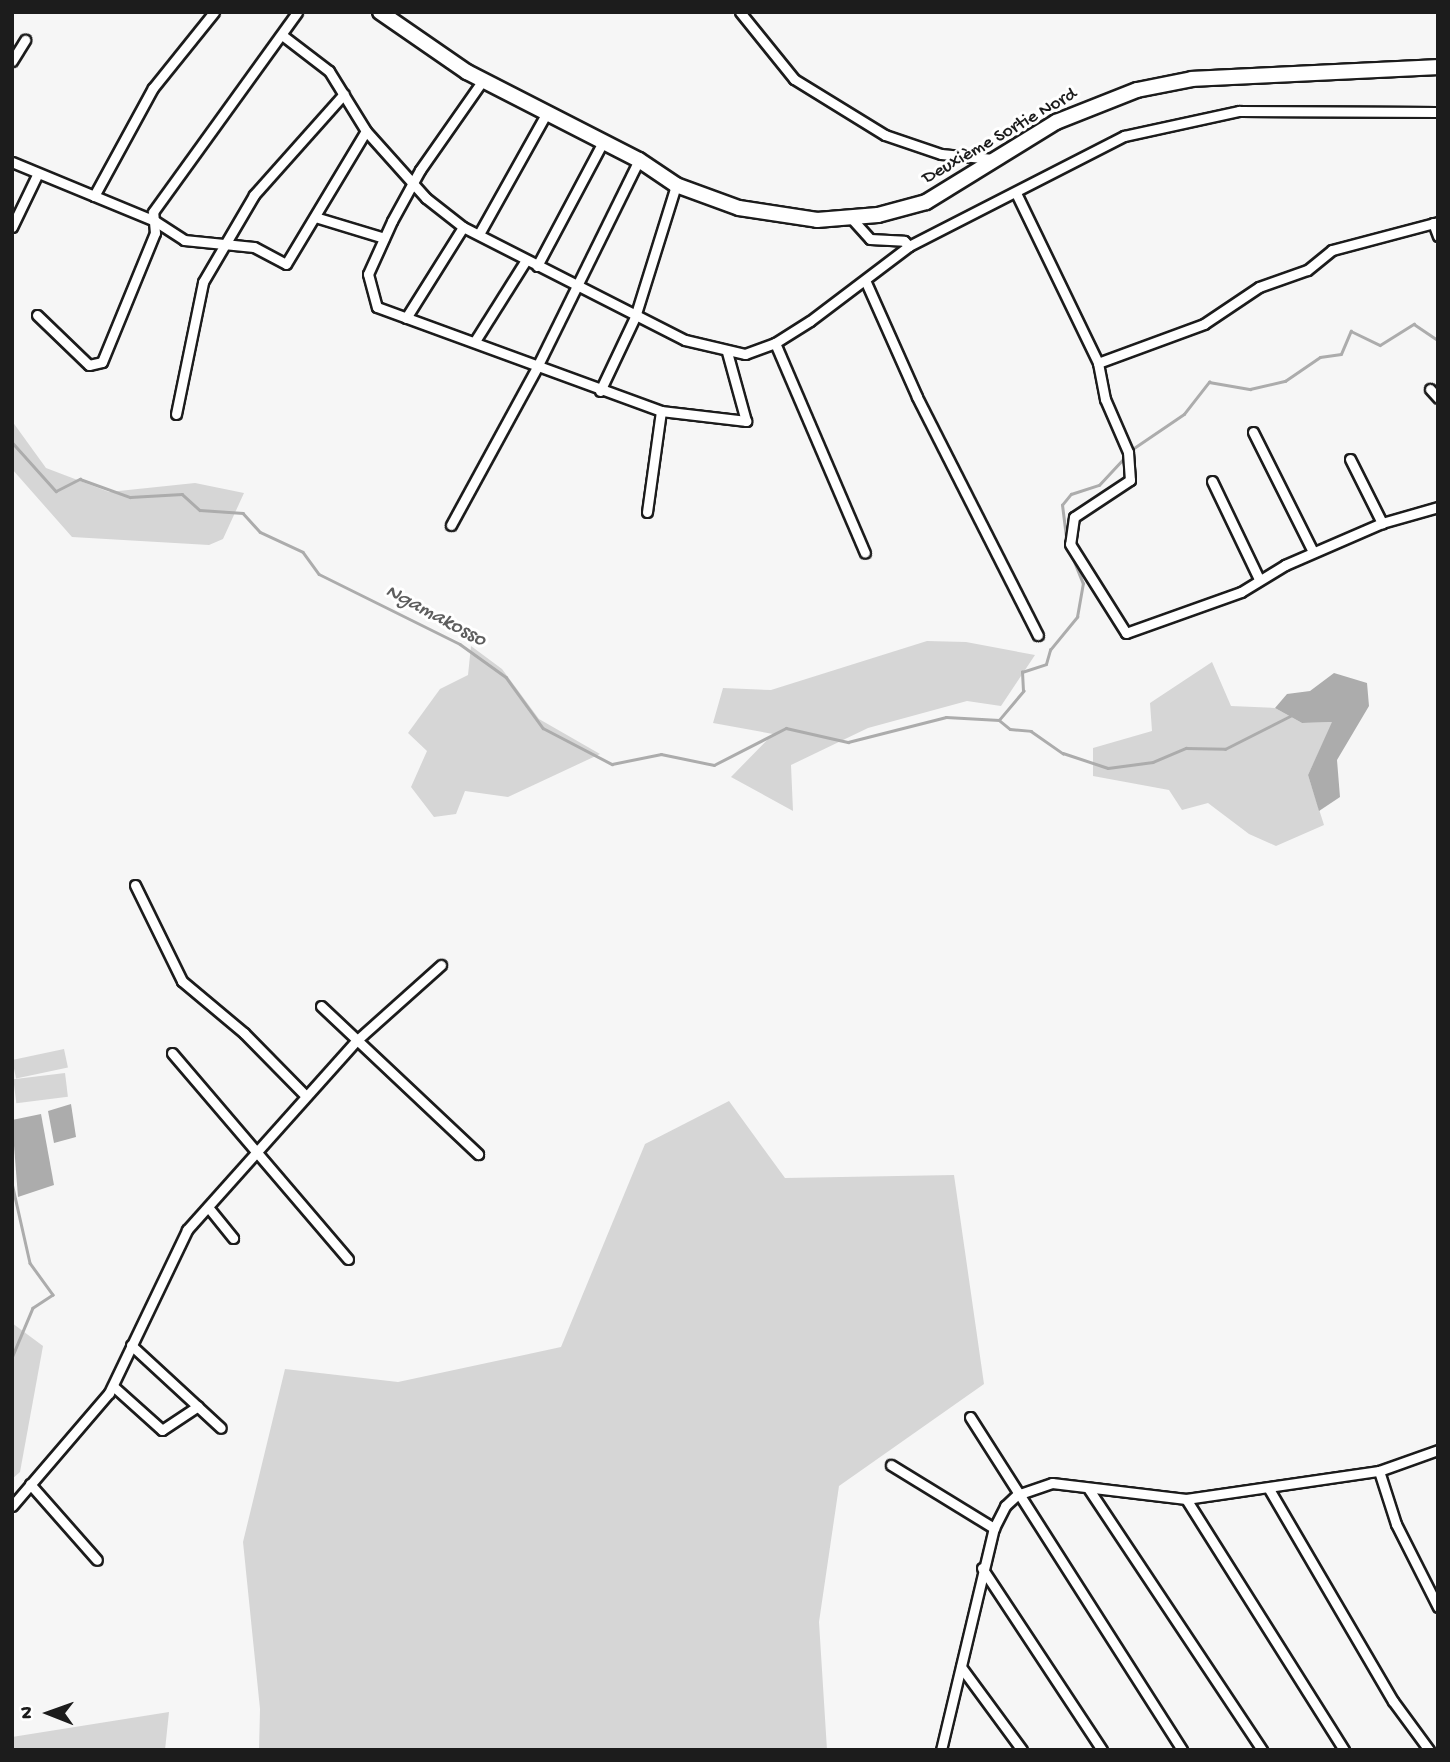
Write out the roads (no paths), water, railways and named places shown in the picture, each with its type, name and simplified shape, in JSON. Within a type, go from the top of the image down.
[{"type":"main road","name":"Deuxième Sortie Nord","points":[[380,12],[483,80],[602,144],[639,160],[676,185],[765,214],[852,219],[926,202],[1056,122],[1137,90],[1192,79],[1438,67]]},
{"type":"street","points":[[94,196],[153,88],[214,12]]},
{"type":"street","points":[[37,315],[89,365],[102,362],[155,233],[153,212],[297,12]]},
{"type":"street","points":[[740,12],[794,79],[886,135],[941,154],[998,160]]},
{"type":"street","points":[[282,35],[329,71],[366,131],[413,183],[463,228],[579,284],[635,317],[685,340],[727,352],[745,354],[775,343],[909,246],[1124,136],[1239,111],[1438,112]]},
{"type":"street","points":[[12,61],[25,40]]},
{"type":"street","points":[[483,80],[413,183],[368,275],[373,298],[386,313],[475,341],[600,391],[661,411],[746,421],[727,352]]},
{"type":"street","points":[[176,414],[203,282],[223,243],[254,195],[344,94]]},
{"type":"street","points":[[479,234],[546,114]]},
{"type":"street","points":[[12,162],[37,175],[155,221],[184,240],[254,247],[286,264],[366,131]]},
{"type":"street","points":[[537,265],[602,144]]},
{"type":"street","points":[[451,525],[537,367],[639,160]]},
{"type":"street","points":[[12,227],[37,175]]},
{"type":"street","points":[[600,391],[635,317],[676,185]]},
{"type":"street","points":[[1016,193],[1098,363],[1105,399],[1128,452],[1130,480],[1074,517],[1070,544],[1126,633],[1195,611],[1313,552],[1382,523],[1438,507]]},
{"type":"street","points":[[315,217],[384,238]]},
{"type":"street","points":[[852,219],[870,239],[904,241],[909,246]]},
{"type":"street","points":[[1098,363],[1204,324],[1259,287],[1307,270],[1332,250],[1436,222],[1438,236]]},
{"type":"street","points":[[406,318],[463,228]]},
{"type":"street","points":[[475,341],[526,260]]},
{"type":"street","points":[[865,280],[917,397],[1038,635]]},
{"type":"street","points":[[775,343],[865,553]]},
{"type":"street","points":[[1430,388],[1438,398]]},
{"type":"street","points":[[647,512],[661,411]]},
{"type":"street","points":[[1253,432],[1313,552]]},
{"type":"street","points":[[1350,459],[1382,523]]},
{"type":"street","points":[[1212,481],[1259,579]]},
{"type":"street","points":[[135,885],[182,981],[244,1033],[306,1096]]},
{"type":"street","points":[[12,1506],[113,1386],[175,1250],[208,1207],[356,1041],[441,965]]},
{"type":"street","points":[[321,1006],[478,1154]]},
{"type":"street","points":[[172,1053],[348,1259]]},
{"type":"street","points":[[208,1207],[233,1238]]},
{"type":"street","points":[[131,1345],[220,1428]]},
{"type":"street","points":[[113,1386],[162,1430],[198,1406]]},
{"type":"street","points":[[970,1417],[1017,1495],[1182,1750]]},
{"type":"street","points":[[941,1750],[993,1528],[1005,1506],[1017,1495],[1045,1483],[1186,1499],[1379,1471],[1438,1450]]},
{"type":"street","points":[[891,1465],[993,1528]]},
{"type":"street","points":[[1379,1471],[1396,1524],[1438,1606]]},
{"type":"street","points":[[30,1484],[97,1560]]},
{"type":"street","points":[[1088,1488],[1262,1750]]},
{"type":"street","points":[[1269,1489],[1394,1701],[1429,1750]]},
{"type":"street","points":[[1186,1499],[1343,1750]]},
{"type":"street","points":[[982,1568],[1102,1750]]},
{"type":"street","points":[[961,1667],[1021,1750]]},
{"type":"waterway","points":[[1131,450],[1184,414],[1209,382],[1250,389],[1285,381],[1320,357],[1341,354],[1351,331],[1380,345],[1414,324],[1438,340]]},
{"type":"waterway","name":"Ngamakosso","points":[[12,442],[56,491],[80,479],[130,497],[182,494],[200,510],[243,513],[260,532],[303,552],[319,574],[460,644],[506,677],[543,728],[612,764],[661,754],[714,765],[786,728],[848,742],[946,717],[999,720],[1010,729],[1031,731],[1063,753],[1108,768],[1153,762],[1186,748],[1225,749],[1290,716]]},
{"type":"waterway","points":[[1067,545],[1062,505],[1071,494],[1099,485],[1125,457]]},
{"type":"waterway","points":[[999,720],[1023,691],[1022,672],[1046,664],[1050,650],[1077,617],[1083,584],[1070,551]]},
{"type":"waterway","points":[[12,1183],[30,1263],[53,1295],[33,1308],[12,1358]]}]
